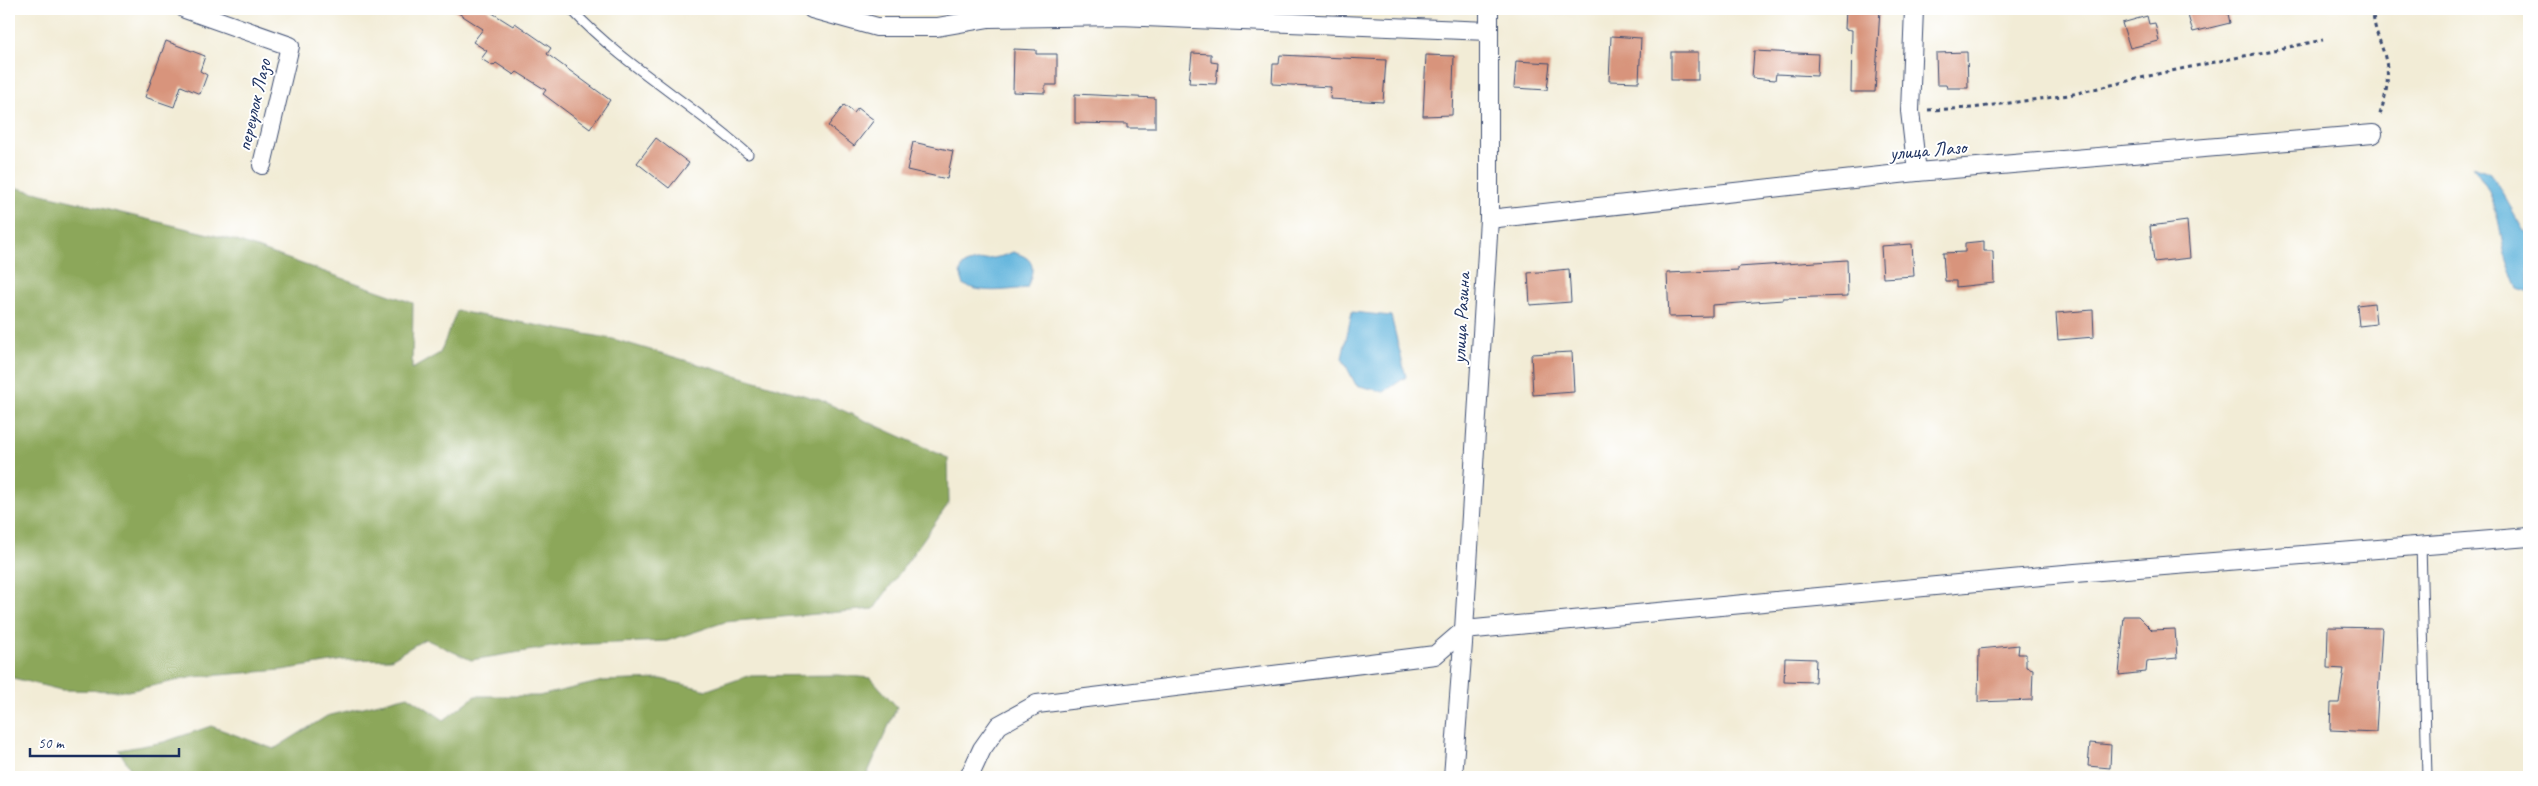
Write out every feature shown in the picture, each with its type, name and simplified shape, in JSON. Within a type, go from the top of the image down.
[{"type":"street","name":"переулок Лазо","points":[[185,9],[290,46],[262,165]]},
{"type":"street","points":[[812,9],[877,27],[937,27],[989,18],[1120,13],[1488,31]]},
{"type":"street","name":"улица Разина","points":[[1453,777],[1464,630],[1489,219],[1488,9]]},
{"type":"street","points":[[1914,9],[1910,111],[1916,172]]},
{"type":"street","name":"улица Лазо","points":[[1489,219],[1916,172],[2372,134]]},
{"type":"street","points":[[968,776],[982,749],[999,725],[1037,704],[1434,654],[1464,630],[2075,572],[2529,537]]},
{"type":"lane","points":[[571,9],[596,36],[713,124],[748,154]]},
{"type":"lane","points":[[2421,544],[2426,777]]},
{"type":"path","points":[[2372,134],[2386,95],[2387,64],[2373,26],[2373,9]]},
{"type":"path","points":[[1910,111],[1972,108],[2069,95],[2166,72],[2323,40]]},
{"type":"green space","points":[[9,186],[234,240],[413,303],[412,369],[440,353],[457,311],[613,339],[820,400],[948,458],[949,503],[874,609],[725,622],[667,641],[564,645],[471,660],[425,639],[391,659],[344,660],[282,670],[194,677],[128,691],[61,690],[9,677]]},
{"type":"green space","points":[[838,675],[871,678],[897,707],[866,777],[135,777],[119,750],[164,742],[211,726],[274,749],[327,716],[408,696],[444,720],[475,696],[539,696],[603,681],[661,679],[707,690],[748,676]]},
{"type":"water","points":[[2473,166],[2491,173],[2523,229],[2529,234],[2529,292],[2518,288],[2505,255],[2491,197],[2487,187]]},
{"type":"water","points":[[1013,252],[1026,258],[1032,265],[1027,288],[979,290],[964,285],[960,273],[963,265]]},
{"type":"water","points":[[1352,312],[1391,316],[1406,377],[1384,392],[1356,385],[1342,358]]},
{"type":"building","points":[[452,9],[486,9],[513,26],[515,23],[551,48],[547,54],[610,100],[590,129],[543,94],[546,90],[517,72],[514,75],[496,63],[493,66],[481,59],[487,51],[473,42],[483,29]]},
{"type":"building","points":[[1846,9],[1880,9],[1875,92],[1851,92],[1852,30],[1845,29]]},
{"type":"building","points":[[2186,9],[2227,9],[2230,23],[2193,32]]},
{"type":"building","points":[[2147,16],[2149,24],[2155,23],[2159,41],[2130,48],[2122,23]]},
{"type":"building","points":[[1611,36],[1641,38],[1639,82],[1609,81]]},
{"type":"building","points":[[166,41],[205,56],[200,71],[207,75],[200,94],[181,86],[174,107],[145,97]]},
{"type":"building","points":[[1014,49],[1036,50],[1036,54],[1057,54],[1057,85],[1045,85],[1045,93],[1013,92]]},
{"type":"building","points":[[1754,51],[1818,54],[1817,76],[1776,74],[1775,80],[1752,78]]},
{"type":"building","points":[[1671,52],[1698,52],[1698,80],[1671,80]]},
{"type":"building","points":[[1967,52],[1968,88],[1947,88],[1946,85],[1937,85],[1936,53]]},
{"type":"building","points":[[1192,53],[1211,54],[1211,62],[1218,63],[1216,84],[1189,83]]},
{"type":"building","points":[[1280,55],[1386,60],[1383,102],[1330,99],[1331,87],[1272,84],[1273,64],[1279,64]]},
{"type":"building","points":[[1426,55],[1454,56],[1452,115],[1423,116]]},
{"type":"building","points":[[1516,61],[1550,63],[1547,90],[1514,88]]},
{"type":"building","points":[[1075,94],[1155,98],[1155,128],[1127,128],[1127,124],[1075,123]]},
{"type":"building","points":[[844,105],[854,113],[858,108],[874,120],[854,146],[828,126]]},
{"type":"building","points":[[656,138],[689,163],[669,188],[637,163]]},
{"type":"building","points":[[913,142],[953,151],[947,179],[907,170]]},
{"type":"building","points":[[2187,221],[2190,258],[2154,262],[2150,226]]},
{"type":"building","points":[[1984,241],[1984,251],[1993,251],[1994,283],[1956,287],[1956,281],[1945,281],[1943,253],[1965,252],[1965,243]]},
{"type":"building","points":[[1912,244],[1914,276],[1883,278],[1881,246]]},
{"type":"building","points":[[1847,260],[1848,296],[1783,298],[1783,300],[1712,305],[1712,316],[1669,317],[1667,273],[1738,270],[1738,267]]},
{"type":"building","points":[[1569,269],[1571,302],[1530,305],[1528,273]]},
{"type":"building","points":[[2374,303],[2376,324],[2359,326],[2357,305]]},
{"type":"building","points":[[2093,310],[2094,337],[2058,340],[2056,313]]},
{"type":"building","points":[[1572,352],[1574,392],[1533,395],[1531,354]]},
{"type":"building","points":[[2124,616],[2138,616],[2152,630],[2175,629],[2177,658],[2147,661],[2146,672],[2119,675]]},
{"type":"building","points":[[2328,627],[2382,628],[2376,732],[2330,730],[2331,703],[2339,703],[2344,669],[2327,668]]},
{"type":"building","points":[[2019,645],[2018,654],[2026,654],[2026,667],[2033,669],[2032,700],[1978,702],[1979,649]]},
{"type":"building","points":[[1785,658],[1816,659],[1815,682],[1784,681]]},
{"type":"building","points":[[2090,743],[2111,745],[2110,768],[2088,766]]}]
